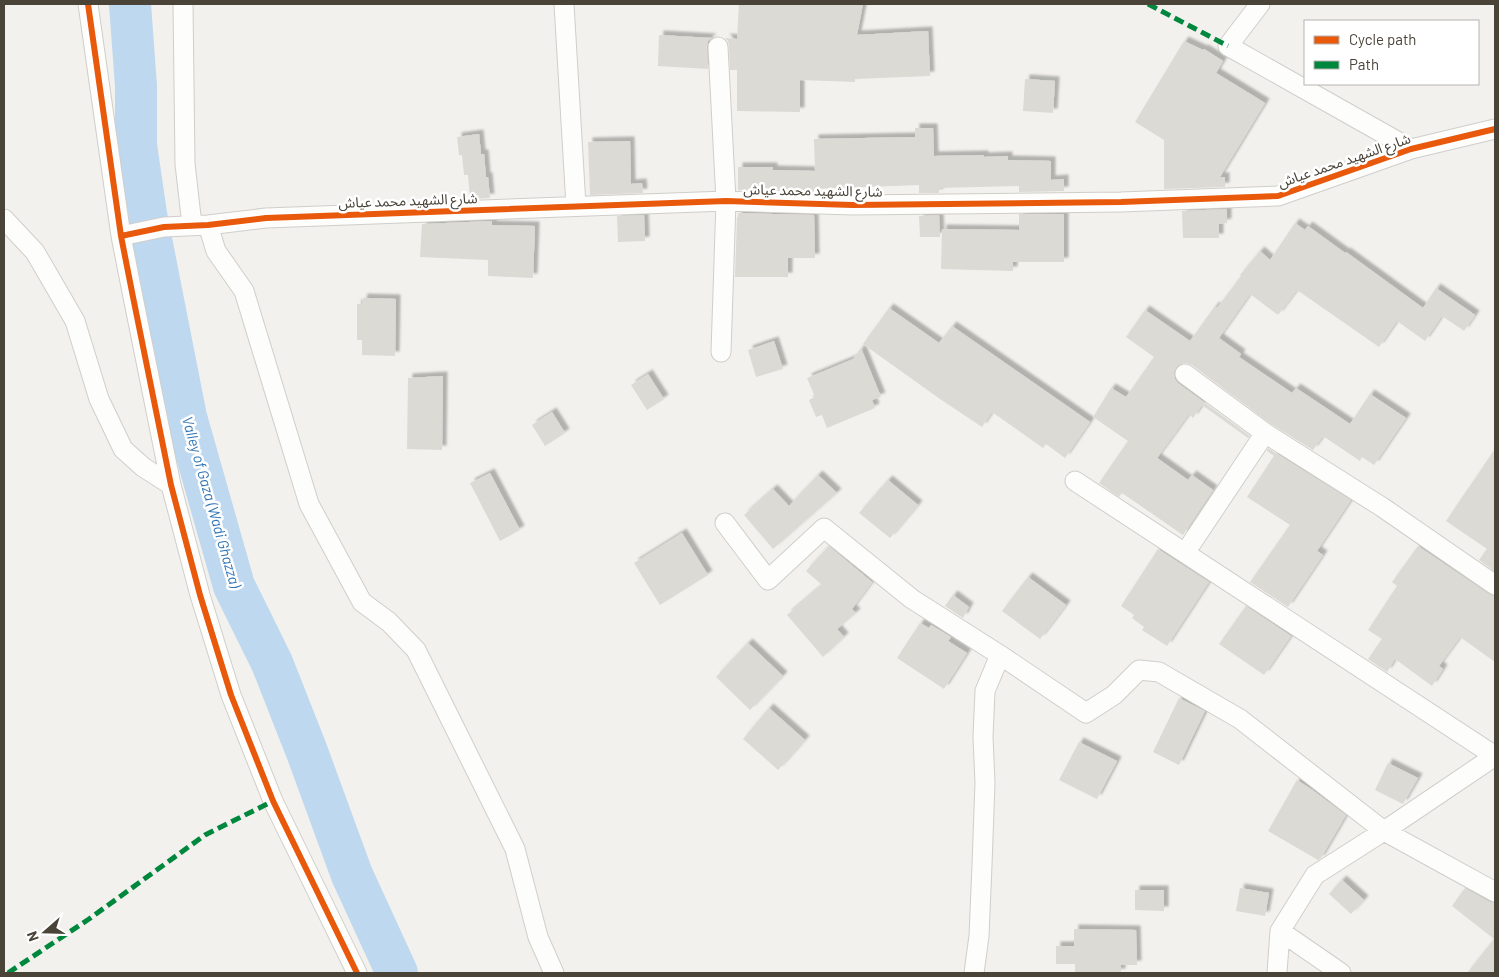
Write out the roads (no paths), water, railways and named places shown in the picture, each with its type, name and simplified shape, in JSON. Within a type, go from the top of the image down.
[{"type":"street","points":[[88,4],[171,485],[200,595],[235,704],[273,801],[357,973]]},
{"type":"street","points":[[183,4],[185,164],[200,225],[244,291],[309,504],[362,602],[389,622],[416,650],[516,848],[538,937],[554,973]]},
{"type":"street","points":[[564,4],[576,206]]},
{"type":"street","points":[[1260,4],[1228,46],[1411,149]]},
{"type":"street","points":[[718,47],[726,200],[721,352]]},
{"type":"street","name":"شارع الشهيد محمد عياش","points":[[129,235],[164,227],[266,218],[726,200],[853,204],[1121,202],[1278,196],[1411,149],[1495,129]]},
{"type":"street","points":[[4,219],[35,252],[74,321],[99,399],[123,449],[143,467],[171,485]]},
{"type":"street","points":[[1185,374],[1266,433],[1382,507],[1495,585]]},
{"type":"street","points":[[1185,553],[1266,433]]},
{"type":"street","points":[[1075,482],[1495,756],[1384,832],[1315,875],[1280,930],[1277,973]]},
{"type":"street","points":[[725,523],[768,580],[824,528],[912,599],[1086,713],[1114,696],[1139,670],[1159,672],[1240,719],[1384,832],[1495,892]]},
{"type":"street","points":[[974,973],[979,936],[985,784],[983,737],[985,691],[1000,655]]},
{"type":"street","points":[[1280,930],[1341,973]]},
{"type":"waterway","name":"Valley of Gaza (Wadi Ghazza)","points":[[130,4],[136,86],[136,145],[146,214],[186,417],[234,586],[272,663],[352,875],[397,973]]}]
